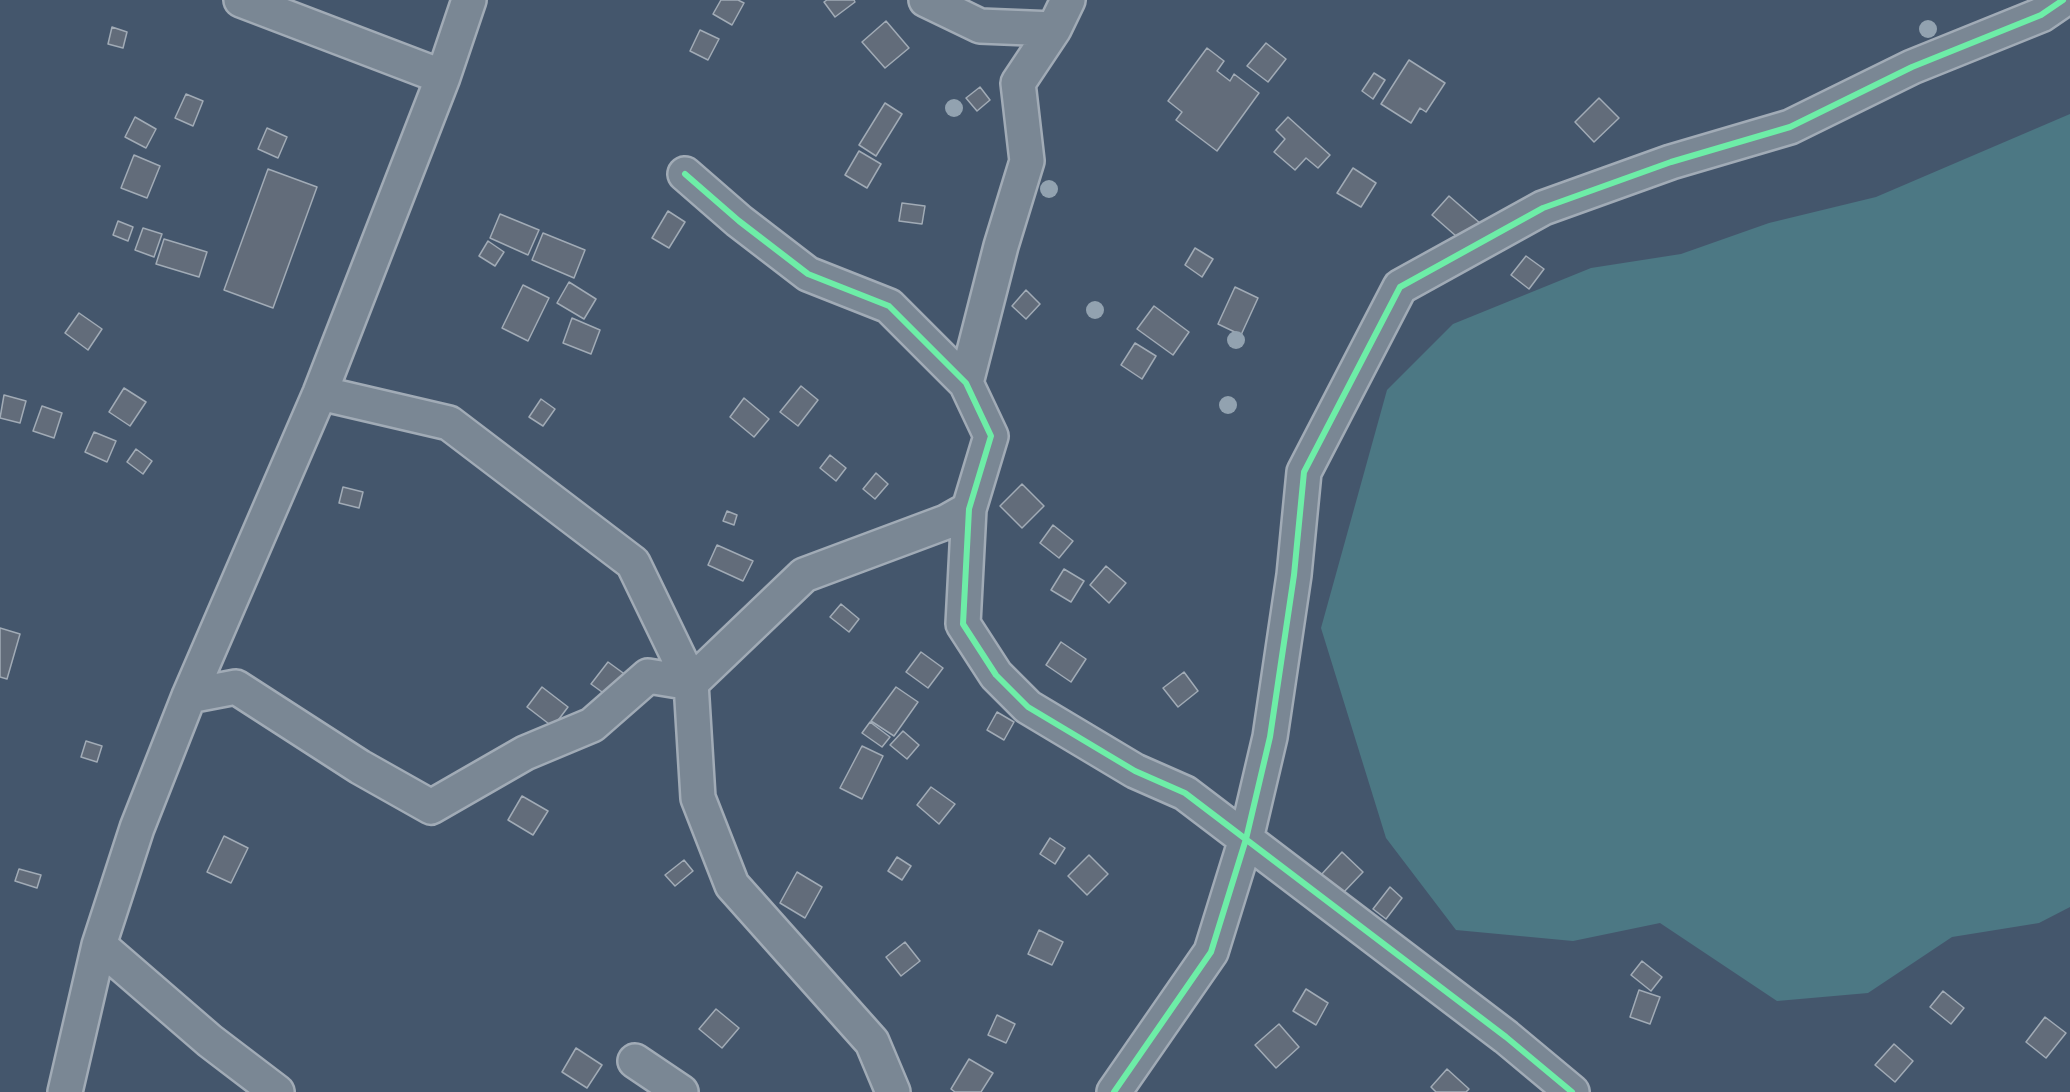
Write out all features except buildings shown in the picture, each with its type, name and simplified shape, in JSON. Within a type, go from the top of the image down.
[{"type":"street","points":[[241,0],[443,77]]},
{"type":"street","points":[[65,1092],[99,945],[137,828],[189,696],[320,393],[443,77],[469,0]]},
{"type":"street","points":[[926,0],[980,26],[1054,29]]},
{"type":"street","points":[[966,383],[1001,246],[1027,161],[1018,83],[1054,29],[1068,0]]},
{"type":"street","points":[[1128,1087],[1211,952],[1246,839],[1270,737],[1294,575],[1304,472],[1400,287],[1543,208],[1671,162],[1790,127],[2039,5]]},
{"type":"street","points":[[685,174],[808,274],[888,306],[966,383],[991,436],[969,509],[963,624],[996,675],[1028,707],[1135,771],[1185,793],[1506,1037],[1572,1092]]},
{"type":"street","points":[[320,393],[449,423],[633,563],[691,683],[698,798],[732,885],[872,1042],[893,1092]]},
{"type":"street","points":[[691,683],[804,575],[946,522],[969,509]]},
{"type":"street","points":[[189,696],[236,687],[360,767],[431,807],[525,753],[592,725],[648,676],[691,683]]},
{"type":"street","points":[[99,945],[210,1041],[277,1092]]},
{"type":"street","points":[[635,1061],[681,1092]]},
{"type":"green space","points":[[2070,114],[2070,907],[2039,923],[1952,937],[1868,993],[1777,1001],[1660,923],[1573,941],[1456,930],[1386,838],[1321,628],[1387,390],[1453,324],[1591,268],[1681,254],[1769,223],[1876,197]]},
{"type":"cycle path","points":[[1114,1092],[1211,952],[1246,839],[1270,737],[1294,575],[1304,472],[1400,287],[1543,208],[1671,162],[1790,127],[1912,67],[2041,15],[2063,0]]},
{"type":"cycle path","points":[[685,174],[739,221],[808,274],[889,306],[966,383],[991,436],[969,509],[963,624],[996,675],[1028,707],[1135,771],[1185,793],[1506,1037],[1572,1092]]}]
